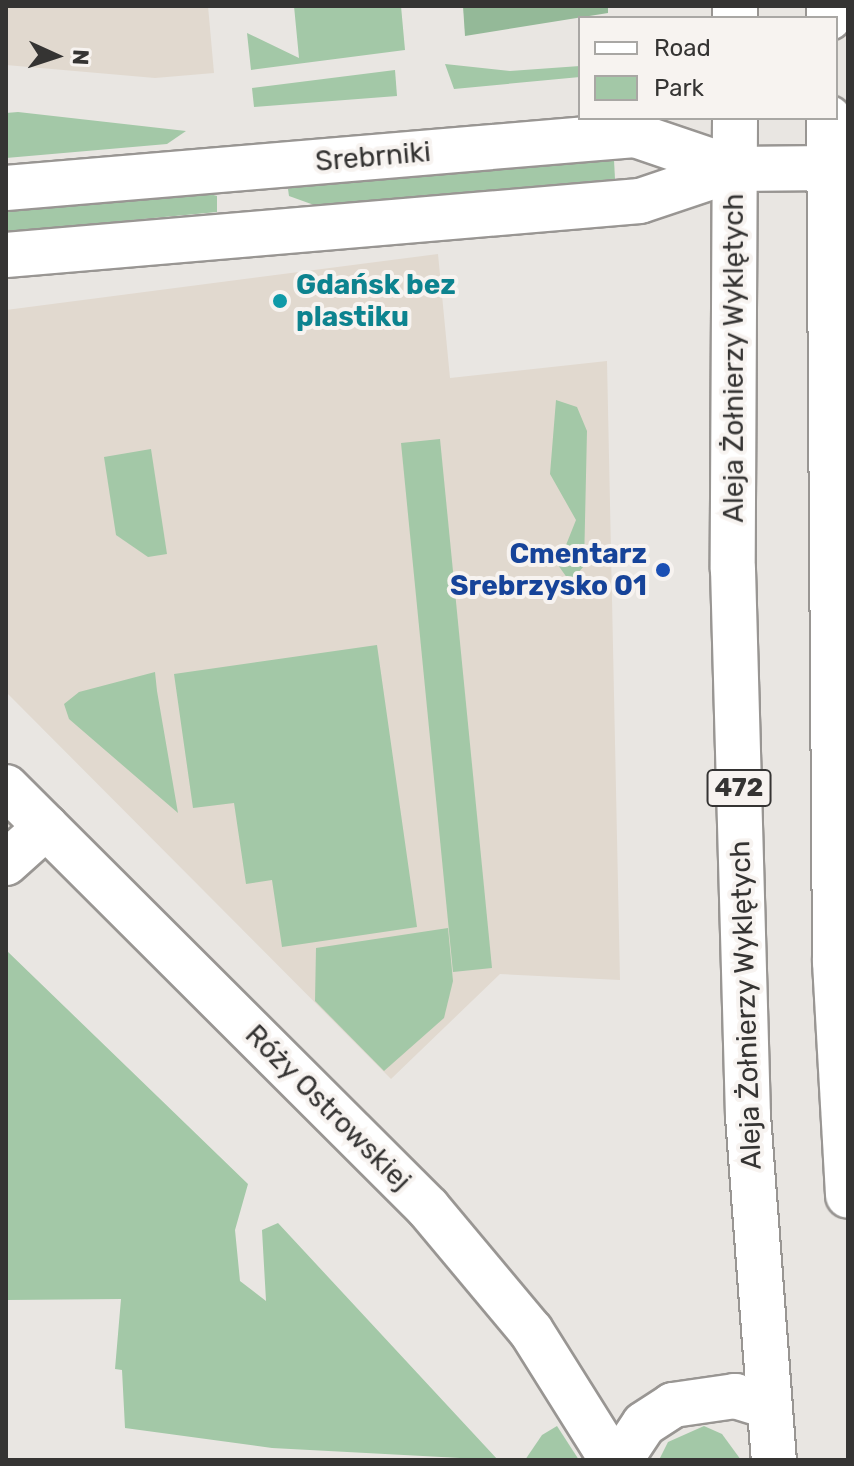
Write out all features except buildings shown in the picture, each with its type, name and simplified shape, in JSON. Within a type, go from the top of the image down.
[{"type":"main road","name":"Aleja Żołnierzy Wyklętych","points":[[735,120],[733,579],[748,1116],[767,1406],[774,1460]]},
{"type":"main road","points":[[829,120],[835,962],[848,1196]]},
{"type":"main road","name":"Srebrniki","points":[[6,188],[635,135],[735,169]]},
{"type":"main road","name":"Srebrniki","points":[[6,255],[640,201],[735,169],[829,168]]},
{"type":"main road","points":[[238,170],[242,235]]},
{"type":"main road","name":"Róży Ostrowskiej","points":[[6,787],[428,1208],[531,1331],[612,1460]]},
{"type":"main road","points":[[6,863],[46,827]]},
{"type":"main road","points":[[620,1460],[644,1424],[673,1405],[735,1396],[767,1406]]},
{"type":"shaded area","points":[[6,6],[208,6],[214,73],[155,78],[6,65]]},
{"type":"shaded area","points":[[438,254],[450,378],[607,361],[620,980],[500,974],[391,1079],[6,692],[6,310]]},
{"type":"green space","points":[[294,6],[401,6],[405,50],[251,70],[247,33],[299,58]]},
{"type":"green space","points":[[463,6],[608,6],[608,13],[465,36]]},
{"type":"green space","points":[[445,64],[510,71],[578,66],[578,77],[454,89]]},
{"type":"green space","points":[[395,70],[397,96],[254,107],[252,88]]},
{"type":"green space","points":[[6,113],[186,131],[167,144],[6,158]]},
{"type":"green space","points":[[614,160],[615,179],[314,205],[289,196],[288,189],[301,184]]},
{"type":"green space","points":[[203,192],[217,196],[217,212],[6,232],[6,210]]},
{"type":"green space","points":[[556,400],[577,407],[587,431],[584,566],[570,582],[558,565],[576,520],[550,474]]},
{"type":"green space","points":[[440,439],[492,968],[453,972],[401,443]]},
{"type":"green space","points":[[151,449],[167,554],[148,557],[116,535],[104,457]]},
{"type":"green space","points":[[377,645],[417,927],[282,947],[272,880],[246,884],[234,803],[193,808],[174,674]]},
{"type":"green space","points":[[155,672],[178,813],[69,719],[64,704],[79,692]]},
{"type":"green space","points":[[448,928],[453,981],[444,1018],[384,1071],[315,1001],[316,948]]},
{"type":"green space","points":[[6,950],[248,1184],[235,1230],[240,1281],[266,1301],[262,1230],[278,1223],[498,1460],[272,1448],[125,1428],[122,1370],[115,1369],[121,1299],[6,1300]]},
{"type":"green space","points":[[557,1426],[579,1460],[525,1460],[542,1435]]},
{"type":"green space","points":[[704,1426],[722,1434],[741,1460],[659,1460],[668,1442]]},
{"type":"place","name":"Gdańsk bez plastiku","points":[[280,301]]},
{"type":"place","name":"Cmentarz Srebrzysko 01","points":[[663,570]]}]
